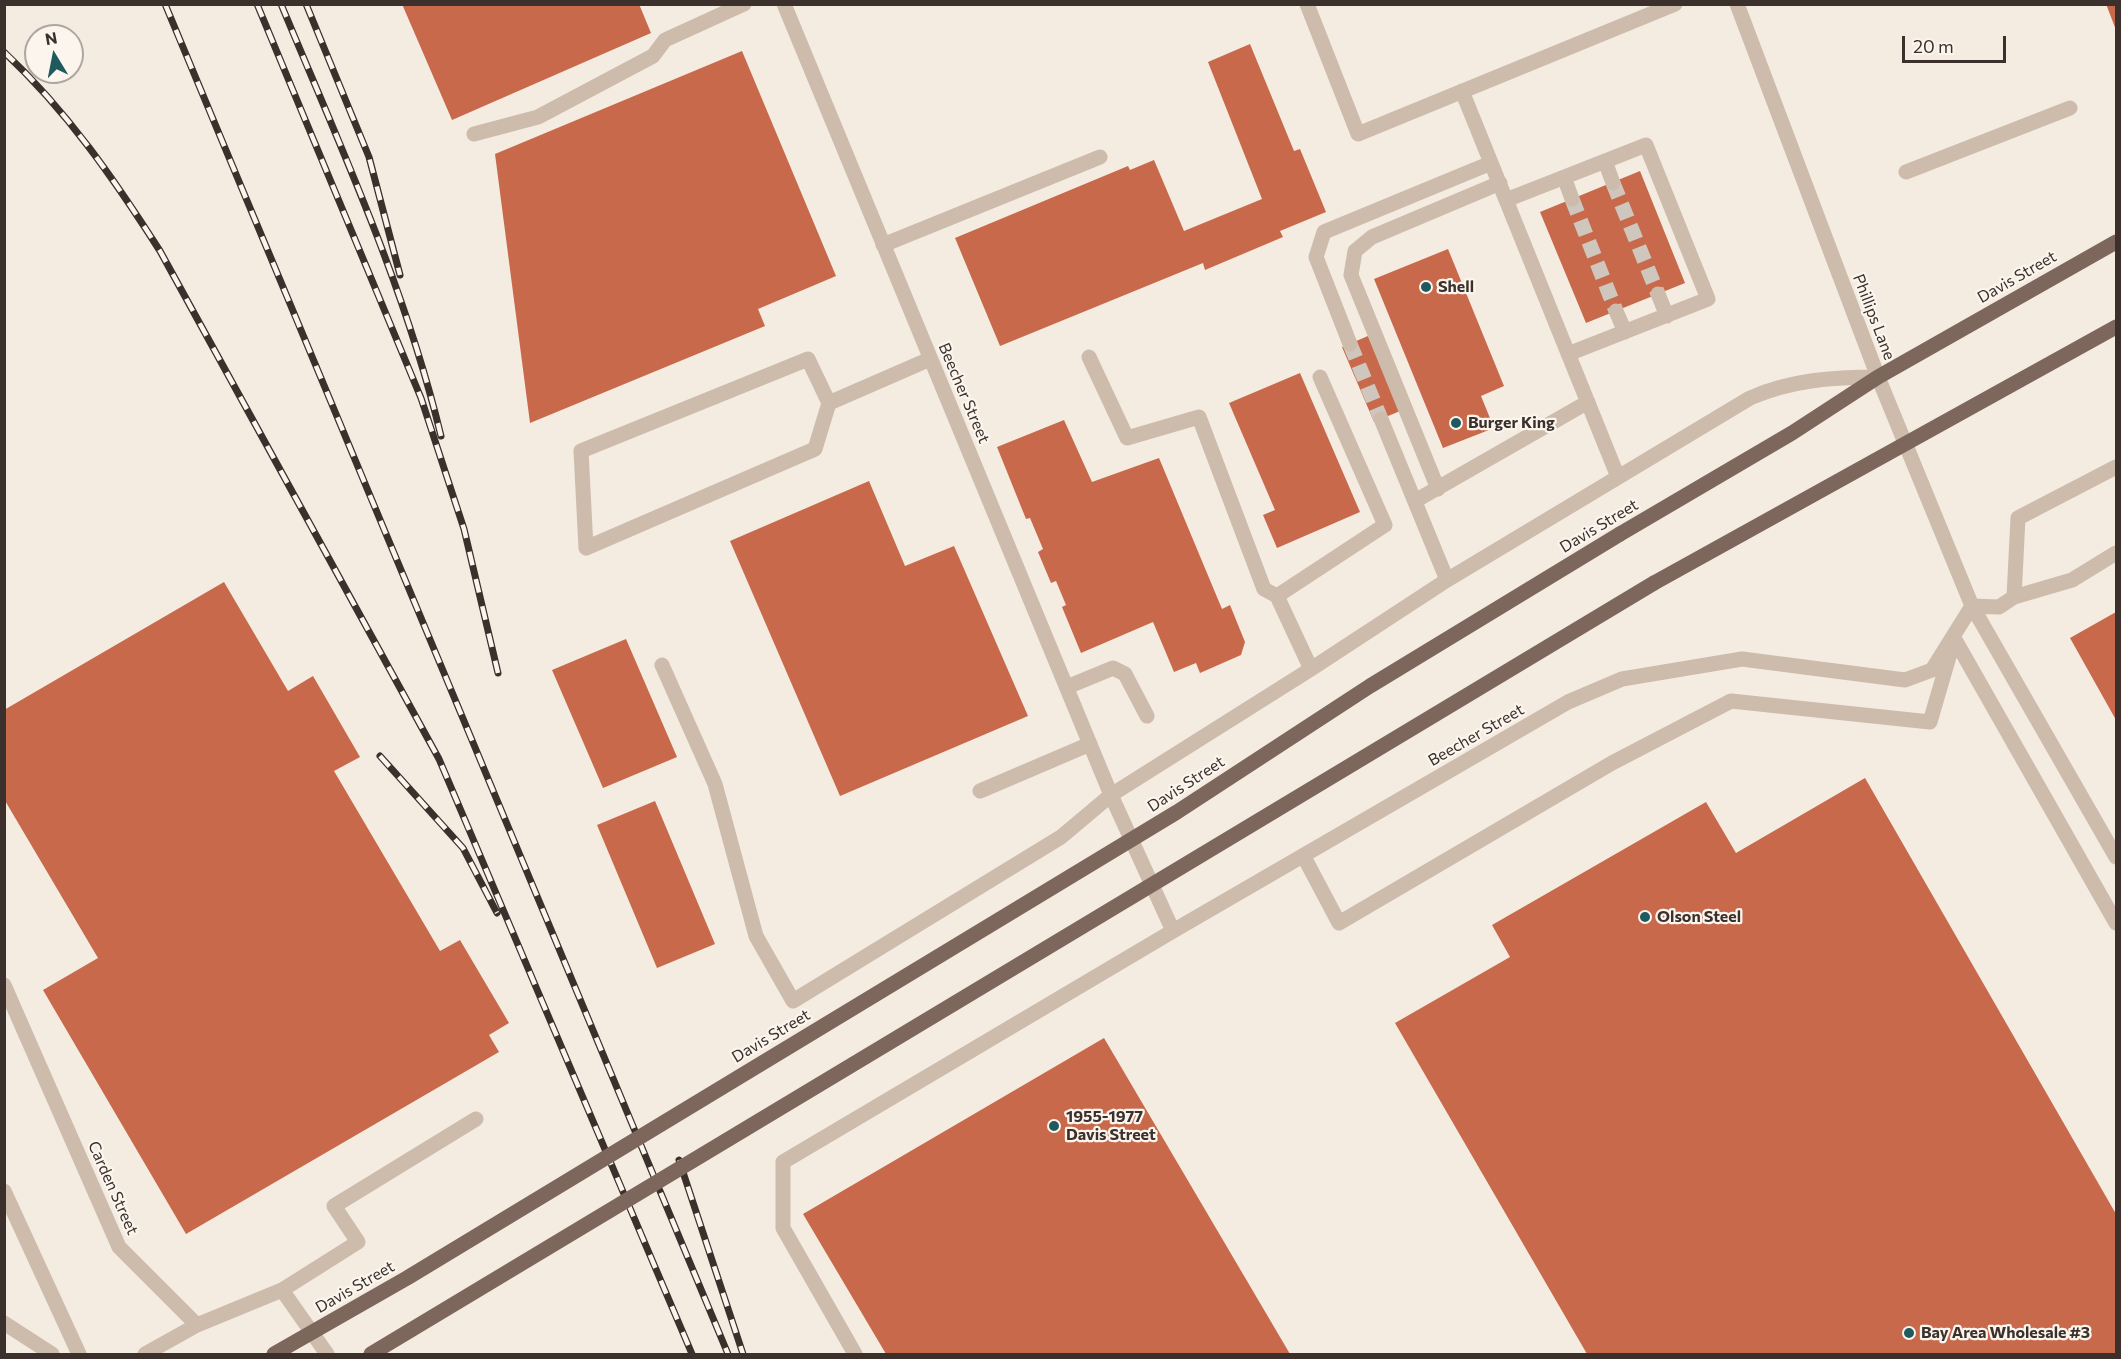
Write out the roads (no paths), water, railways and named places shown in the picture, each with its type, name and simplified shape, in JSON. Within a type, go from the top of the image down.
[{"type":"main road","name":"Davis Street","points":[[274,1354],[407,1278],[1178,812],[1370,686],[1620,534],[1792,433],[1878,378],[2116,242]]},
{"type":"main road","points":[[371,1354],[1653,583],[2116,327]]},
{"type":"street","points":[[474,134],[538,117],[653,56],[665,40],[744,4]]},
{"type":"street","name":"Beecher Street","points":[[784,4],[1111,795],[1173,930],[1304,857],[1568,702],[1622,679],[1742,659],[1905,680],[1932,670],[1954,638]]},
{"type":"street","points":[[1307,4],[1358,134],[1674,4]]},
{"type":"street","name":"Phillips Lane","points":[[1737,4],[1878,378],[1972,606],[2116,857]]},
{"type":"street","points":[[1462,91],[1618,477]]},
{"type":"street","points":[[1906,172],[2070,108]]},
{"type":"street","points":[[1506,200],[1646,145],[1651,156],[1708,299],[1569,354]]},
{"type":"street","points":[[883,245],[1100,157]]},
{"type":"street","points":[[1605,161],[1613,183]]},
{"type":"street","points":[[1350,344],[1316,257],[1324,232],[1491,163]]},
{"type":"street","points":[[1563,177],[1572,199]]},
{"type":"street","points":[[1438,489],[1351,274],[1355,251],[1372,237],[1500,183]]},
{"type":"street","points":[[1658,294],[1667,316]]},
{"type":"street","points":[[1616,311],[1625,332]]},
{"type":"street","points":[[1089,357],[1127,438],[1199,417],[1264,590],[1276,596],[1311,669]]},
{"type":"street","points":[[829,403],[808,359],[581,452],[586,549],[815,449],[829,403],[930,358]]},
{"type":"street","points":[[1276,596],[1385,525],[1320,377]]},
{"type":"street","points":[[662,665],[715,784],[756,936],[793,1002],[1061,837],[1111,795],[1447,580],[1750,398],[1775,387],[1829,377],[1878,378]]},
{"type":"street","points":[[1415,501],[1588,402]]},
{"type":"street","points":[[1381,419],[1447,580]]},
{"type":"street","points":[[2014,597],[2018,518],[2116,466]]},
{"type":"street","points":[[1304,857],[1339,923],[1612,763],[1731,700],[1930,722],[1954,638],[1972,606],[1999,607],[2014,597],[2072,580],[2116,553]]},
{"type":"street","points":[[1954,638],[2116,923]]},
{"type":"street","points":[[1067,687],[1113,668],[1125,674],[1147,716]]},
{"type":"street","points":[[980,791],[1090,744]]},
{"type":"street","points":[[855,1354],[783,1228],[783,1162],[1173,930]]},
{"type":"street","name":"Carden Street","points":[[4,985],[119,1247],[197,1324]]},
{"type":"street","points":[[146,1354],[197,1324],[282,1290],[358,1242],[334,1206],[476,1119]]},
{"type":"street","points":[[4,1191],[79,1354]]},
{"type":"street","points":[[282,1290],[327,1354]]},
{"type":"street","points":[[4,1323],[52,1354]]},
{"type":"tunnel","points":[[1613,183],[1658,294]]},
{"type":"tunnel","points":[[1572,199],[1616,311]]},
{"type":"tunnel","points":[[1350,344],[1381,419]]},
{"type":"railway","points":[[165,4],[728,1354]]},
{"type":"railway","points":[[257,4],[421,398],[464,529],[498,673]]},
{"type":"railway","points":[[281,4],[370,217],[409,325],[441,436]]},
{"type":"railway","points":[[306,4],[369,157],[400,275]]},
{"type":"railway","points":[[4,52],[69,122],[125,198],[160,251],[439,759],[692,1354]]},
{"type":"railway","points":[[380,756],[463,848],[497,913]]},
{"type":"railway","points":[[679,1160],[743,1354]]},
{"type":"place","name":"Shell","points":[[1426,287]]},
{"type":"place","name":"Burger King","points":[[1456,423]]},
{"type":"place","name":"Olson Steel","points":[[1645,917]]},
{"type":"place","name":"1955-1977 Davis Street","points":[[1054,1126]]},
{"type":"place","name":"Bay Area Wholesale #3","points":[[1909,1333]]}]
